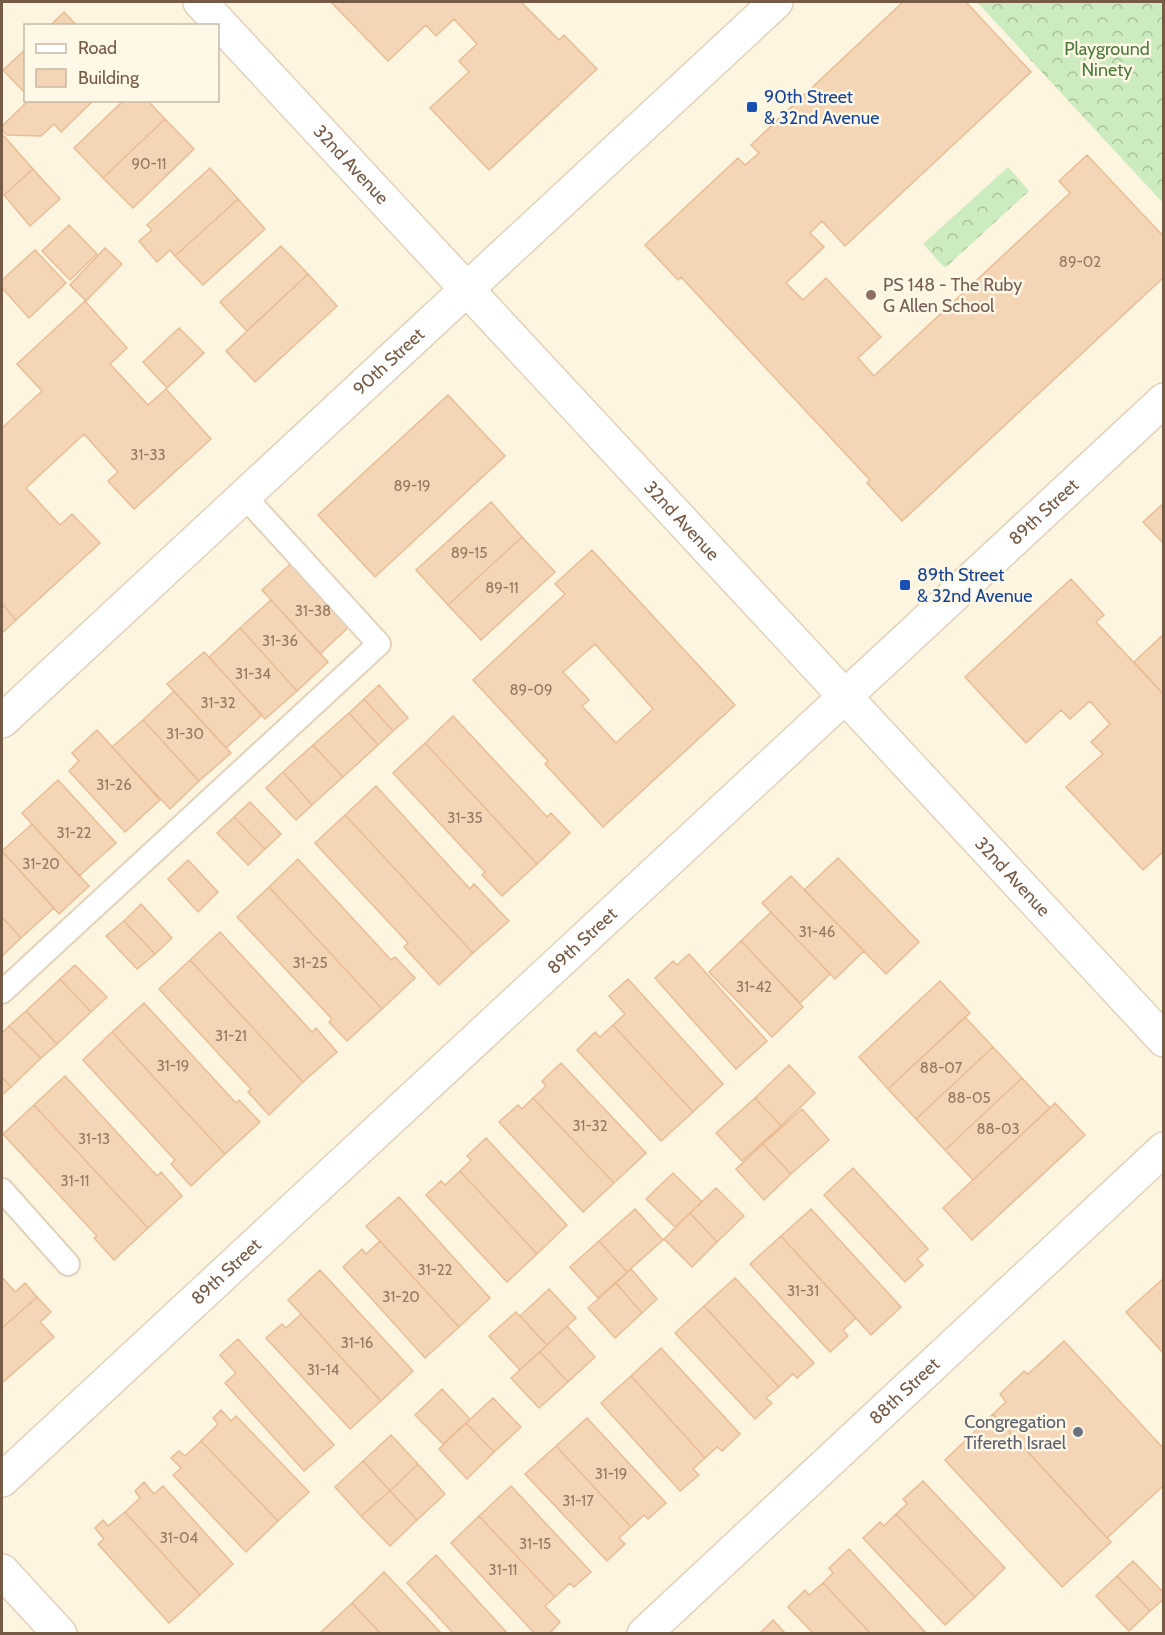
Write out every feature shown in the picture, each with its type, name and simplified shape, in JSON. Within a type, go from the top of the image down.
[{"type":"street","name":"32nd Avenue","points":[[200,2],[1164,1040]]},
{"type":"street","name":"90th Street","points":[[2,721],[776,2]]},
{"type":"street","name":"89th Street","points":[[2,1480],[1164,400]]},
{"type":"street","name":"88th Street","points":[[644,1634],[1164,1149]]},
{"type":"street","points":[[2,1570],[60,1634]]},
{"type":"lane","points":[[2,992],[379,644],[245,497]]},
{"type":"lane","points":[[2,1190],[68,1264]]},
{"type":"green space","name":"Playground Ninety","points":[[977,2],[1163,2],[1163,203]]},
{"type":"green space","points":[[1008,167],[1029,191],[945,268],[923,244]]},
{"type":"building","points":[[331,2],[521,2],[559,40],[564,35],[597,69],[489,170],[430,108],[469,72],[459,61],[477,44],[454,19],[436,36],[426,25],[388,61]]},
{"type":"building","points":[[903,2],[966,2],[1031,72],[845,246],[822,221],[810,233],[824,247],[786,283],[803,300],[826,278],[881,337],[858,358],[874,376],[1070,193],[1059,181],[1087,155],[1164,237],[1164,277],[902,521],[867,483],[870,480],[681,277],[678,280],[645,245],[738,158],[745,165],[759,153],[751,145]]},
{"type":"building","points":[[64,12],[75,24],[52,24]]},
{"type":"building","points":[[24,51],[24,92],[3,70]]},
{"type":"building","points":[[27,102],[92,102],[61,132],[54,124],[41,136],[7,135],[2,130],[2,126]]},
{"type":"building","points":[[122,102],[149,102],[165,119],[103,178],[74,148]]},
{"type":"building","points":[[165,119],[194,149],[133,208],[103,178]]},
{"type":"building","points":[[2,134],[33,169],[4,195],[2,193]]},
{"type":"building","points":[[210,168],[238,199],[175,256],[170,250],[157,262],[139,241],[152,230],[147,225]]},
{"type":"building","points":[[33,169],[60,199],[30,226],[4,195]]},
{"type":"building","points":[[238,199],[265,229],[203,285],[175,256]]},
{"type":"building","points":[[69,225],[97,254],[70,280],[42,251]]},
{"type":"building","points":[[281,246],[308,274],[247,331],[220,302]]},
{"type":"building","points":[[105,248],[122,264],[86,301],[70,285]]},
{"type":"building","points":[[35,250],[66,283],[29,318],[2,288],[2,280]]},
{"type":"building","points":[[308,274],[337,306],[255,382],[226,351]]},
{"type":"building","points":[[85,301],[127,348],[110,364],[148,405],[166,389],[211,439],[134,509],[108,481],[118,472],[84,434],[26,488],[60,525],[72,514],[100,543],[16,620],[2,604],[2,428],[42,391],[17,364]]},
{"type":"building","points":[[179,328],[204,353],[167,388],[143,362]]},
{"type":"building","points":[[448,395],[505,456],[375,577],[318,515]]},
{"type":"building","points":[[491,502],[522,537],[448,605],[416,570]]},
{"type":"building","points":[[1164,503],[1164,544],[1143,522]]},
{"type":"building","points":[[522,537],[555,572],[481,640],[448,605]]},
{"type":"building","points":[[592,550],[735,705],[603,827],[545,764],[548,761],[473,680],[565,594],[555,584]],"holes":[[[595,644],[653,709],[616,743],[582,706],[589,700],[563,672]]]},
{"type":"building","points":[[297,558],[355,621],[320,654],[262,590]]},
{"type":"building","points":[[1071,579],[1104,615],[1096,622],[1164,695],[1164,851],[1143,870],[1066,787],[1103,754],[1091,742],[1110,724],[1090,701],[1070,719],[1061,710],[1026,743],[965,677]]},
{"type":"building","points":[[271,600],[328,662],[297,691],[240,628]]},
{"type":"building","points":[[2,604],[16,620],[2,633]]},
{"type":"building","points":[[240,628],[297,691],[265,719],[209,657]]},
{"type":"building","points":[[1164,634],[1164,695],[1134,662]]},
{"type":"building","points":[[204,652],[262,715],[226,748],[167,684]]},
{"type":"building","points":[[379,685],[408,718],[393,731],[364,699]]},
{"type":"building","points":[[174,691],[231,753],[199,781],[143,720]]},
{"type":"building","points":[[364,699],[393,731],[378,745],[349,713]]},
{"type":"building","points":[[349,713],[378,745],[343,777],[313,745]]},
{"type":"building","points":[[453,716],[547,817],[551,813],[570,833],[537,864],[425,743]]},
{"type":"building","points":[[143,720],[199,781],[170,809],[112,747]]},
{"type":"building","points":[[97,730],[160,800],[125,832],[69,771],[79,761],[72,753]]},
{"type":"building","points":[[425,743],[537,864],[502,896],[482,875],[485,872],[393,773]]},
{"type":"building","points":[[313,745],[343,777],[312,805],[283,772]]},
{"type":"building","points":[[283,772],[312,805],[296,820],[266,788]]},
{"type":"building","points":[[58,780],[116,843],[79,876],[22,813]]},
{"type":"building","points":[[376,786],[470,889],[474,884],[509,921],[473,953],[345,815]]},
{"type":"building","points":[[250,802],[281,834],[265,849],[234,817]]},
{"type":"building","points":[[345,815],[473,953],[439,985],[404,947],[408,943],[315,843]]},
{"type":"building","points":[[234,817],[265,849],[248,865],[217,833]]},
{"type":"building","points":[[32,824],[89,886],[59,914],[2,851]]},
{"type":"building","points":[[2,851],[54,908],[21,938],[2,917]]},
{"type":"building","points":[[838,858],[919,942],[886,974],[804,890]]},
{"type":"building","points":[[298,859],[391,960],[395,957],[415,978],[382,1009],[269,887]]},
{"type":"building","points":[[188,860],[218,892],[198,912],[168,879]]},
{"type":"building","points":[[791,876],[864,951],[835,979],[762,903]]},
{"type":"building","points":[[269,887],[382,1009],[347,1041],[329,1022],[332,1019],[237,917]]},
{"type":"building","points":[[141,904],[172,938],[155,954],[124,921]]},
{"type":"building","points":[[771,912],[830,974],[800,1003],[741,941]]},
{"type":"building","points":[[2,917],[21,938],[2,956]]},
{"type":"building","points":[[124,921],[155,954],[137,969],[106,936]]},
{"type":"building","points":[[220,932],[312,1032],[316,1028],[337,1052],[303,1082],[190,960]]},
{"type":"building","points":[[741,941],[803,1007],[772,1037],[709,972]]},
{"type":"building","points":[[689,954],[767,1041],[736,1069],[655,978],[673,961],[677,965]]},
{"type":"building","points":[[190,960],[303,1082],[269,1115],[248,1092],[251,1089],[159,989]]},
{"type":"building","points":[[75,965],[107,997],[91,1012],[60,979]]},
{"type":"building","points":[[60,979],[91,1012],[57,1044],[26,1011]]},
{"type":"building","points":[[628,979],[723,1084],[693,1112],[613,1025],[625,1014],[609,996]]},
{"type":"building","points":[[940,981],[970,1013],[888,1089],[859,1057]]},
{"type":"building","points":[[144,1003],[236,1103],[239,1100],[260,1122],[225,1154],[112,1032]]},
{"type":"building","points":[[26,1011],[57,1044],[41,1058],[9,1026]]},
{"type":"building","points":[[965,1017],[993,1047],[916,1119],[888,1089]]},
{"type":"building","points":[[613,1025],[693,1112],[661,1141],[577,1050],[595,1032],[600,1037]]},
{"type":"building","points":[[9,1026],[41,1058],[11,1087],[2,1077],[2,1033]]},
{"type":"building","points":[[112,1032],[225,1154],[191,1186],[171,1164],[175,1160],[83,1060]]},
{"type":"building","points":[[993,1047],[1022,1078],[945,1150],[916,1119]]},
{"type":"building","points":[[561,1063],[646,1153],[614,1183],[533,1098],[546,1086],[542,1081]]},
{"type":"building","points":[[789,1065],[815,1093],[781,1126],[755,1098]]},
{"type":"building","points":[[65,1076],[157,1176],[161,1172],[182,1196],[148,1228],[34,1105]]},
{"type":"building","points":[[2,1077],[11,1087],[2,1095]]},
{"type":"building","points":[[1022,1078],[1050,1108],[973,1180],[945,1150]]},
{"type":"building","points":[[533,1098],[614,1183],[583,1212],[499,1122],[518,1105],[522,1109]]},
{"type":"building","points":[[755,1098],[781,1126],[742,1161],[716,1133]]},
{"type":"building","points":[[1055,1103],[1085,1135],[972,1240],[943,1208]]},
{"type":"building","points":[[34,1105],[148,1228],[114,1260],[94,1238],[97,1236],[3,1134]]},
{"type":"building","points":[[802,1109],[829,1140],[791,1174],[763,1144]]},
{"type":"building","points":[[486,1138],[567,1225],[537,1254],[460,1171],[471,1160],[467,1156]]},
{"type":"building","points":[[763,1144],[791,1174],[764,1200],[736,1169]]},
{"type":"building","points":[[853,1168],[928,1249],[917,1259],[923,1265],[905,1282],[824,1195]]},
{"type":"building","points":[[460,1171],[537,1254],[507,1282],[426,1195],[441,1181],[445,1185]]},
{"type":"building","points":[[673,1173],[702,1202],[675,1227],[646,1199]]},
{"type":"building","points":[[716,1188],[744,1216],[717,1242],[690,1213]]},
{"type":"building","points":[[399,1197],[490,1298],[459,1327],[366,1226]]},
{"type":"building","points":[[635,1209],[663,1240],[627,1272],[599,1241]]},
{"type":"building","points":[[811,1209],[901,1307],[871,1335],[781,1236]]},
{"type":"building","points":[[690,1213],[717,1242],[692,1267],[664,1239]]},
{"type":"building","points":[[781,1236],[856,1318],[843,1330],[848,1336],[830,1352],[750,1264]]},
{"type":"building","points":[[380,1241],[459,1327],[425,1358],[343,1267],[362,1249],[366,1254]]},
{"type":"building","points":[[599,1241],[627,1272],[598,1298],[570,1267]]},
{"type":"building","points":[[631,1269],[657,1299],[642,1313],[616,1283]]},
{"type":"building","points":[[320,1270],[413,1371],[381,1401],[288,1300]]},
{"type":"building","points":[[2,1277],[15,1292],[25,1283],[37,1297],[2,1328]]},
{"type":"building","points":[[735,1278],[814,1363],[797,1378],[793,1374],[779,1387],[704,1306]]},
{"type":"building","points":[[1164,1278],[1164,1354],[1126,1312]]},
{"type":"building","points":[[616,1283],[642,1313],[615,1338],[588,1308]]},
{"type":"building","points":[[549,1289],[576,1318],[547,1345],[520,1316]]},
{"type":"building","points":[[37,1297],[51,1312],[40,1322],[54,1337],[3,1382],[2,1328]]},
{"type":"building","points":[[704,1306],[779,1387],[766,1398],[772,1403],[755,1419],[675,1333]]},
{"type":"building","points":[[516,1312],[547,1345],[520,1370],[489,1336]]},
{"type":"building","points":[[301,1314],[381,1401],[350,1429],[266,1338],[282,1324],[286,1328]]},
{"type":"building","points":[[567,1326],[595,1357],[568,1382],[540,1352]]},
{"type":"building","points":[[238,1339],[334,1445],[304,1471],[225,1383],[236,1373],[220,1355]]},
{"type":"building","name":"Congregation Tifereth Israel","points":[[1064,1341],[1164,1449],[1164,1485],[1107,1538],[993,1414],[1006,1402],[1000,1394],[1024,1371],[1028,1374]]},
{"type":"building","points":[[661,1348],[740,1434],[722,1451],[717,1447],[705,1458],[631,1376]]},
{"type":"building","points":[[540,1352],[568,1382],[539,1408],[511,1378]]},
{"type":"building","points":[[631,1376],[705,1458],[693,1469],[699,1475],[680,1491],[601,1403]]},
{"type":"building","points":[[442,1389],[470,1419],[443,1444],[415,1415]]},
{"type":"building","points":[[493,1398],[521,1427],[494,1452],[466,1423]]},
{"type":"building","points":[[221,1410],[231,1421],[236,1416],[309,1492],[278,1521],[201,1441],[218,1424],[213,1418]]},
{"type":"building","points":[[993,1414],[1111,1542],[1062,1587],[945,1460]]},
{"type":"building","points":[[587,1418],[666,1503],[648,1519],[644,1515],[631,1527],[556,1446]]},
{"type":"building","points":[[466,1423],[494,1452],[467,1479],[439,1449]]},
{"type":"building","points":[[391,1435],[418,1464],[390,1491],[363,1461]]},
{"type":"building","points":[[201,1441],[278,1521],[246,1552],[173,1475],[181,1468],[171,1458],[179,1451],[185,1456]]},
{"type":"building","points":[[556,1446],[631,1527],[619,1538],[625,1544],[607,1561],[525,1474]]},
{"type":"building","points":[[363,1461],[390,1491],[361,1516],[335,1487]]},
{"type":"building","points":[[418,1464],[445,1494],[417,1520],[390,1491]]},
{"type":"building","points":[[923,1481],[1005,1568],[975,1597],[896,1514],[907,1504],[903,1499]]},
{"type":"building","points":[[144,1482],[154,1494],[163,1486],[233,1564],[200,1595],[125,1512],[140,1498],[135,1491]]},
{"type":"building","points":[[511,1486],[591,1572],[574,1587],[570,1583],[555,1597],[479,1516]]},
{"type":"building","points":[[390,1491],[417,1520],[390,1546],[361,1516]]},
{"type":"building","points":[[125,1512],[200,1595],[169,1623],[98,1544],[104,1539],[95,1528],[103,1520],[108,1526]]},
{"type":"building","points":[[896,1514],[975,1597],[945,1625],[863,1538],[880,1522],[884,1526]]},
{"type":"building","points":[[479,1516],[555,1597],[545,1606],[560,1622],[549,1634],[535,1634],[451,1543]]},
{"type":"building","points":[[849,1549],[927,1634],[871,1634],[823,1583],[833,1573],[829,1568]]},
{"type":"building","points":[[436,1555],[508,1634],[454,1634],[407,1583]]},
{"type":"building","points":[[1133,1561],[1164,1593],[1164,1599],[1150,1611],[1117,1576]]},
{"type":"building","points":[[384,1572],[442,1634],[381,1634],[352,1603]]},
{"type":"building","points":[[1117,1576],[1150,1611],[1129,1631],[1096,1596]]},
{"type":"building","points":[[823,1583],[871,1634],[814,1634],[788,1607],[805,1590],[809,1595]]},
{"type":"building","points":[[352,1603],[381,1634],[320,1633]]},
{"type":"building","points":[[773,1620],[786,1634],[759,1634]]},
{"type":"place","name":"90th Street & 32nd Avenue","points":[[752,107]]},
{"type":"place","name":"PS 148 - The Ruby G Allen School","points":[[871,295]]},
{"type":"place","name":"89th Street & 32nd Avenue","points":[[905,585]]},
{"type":"place","name":"Congregation Tifereth Israel","points":[[1078,1432]]}]
